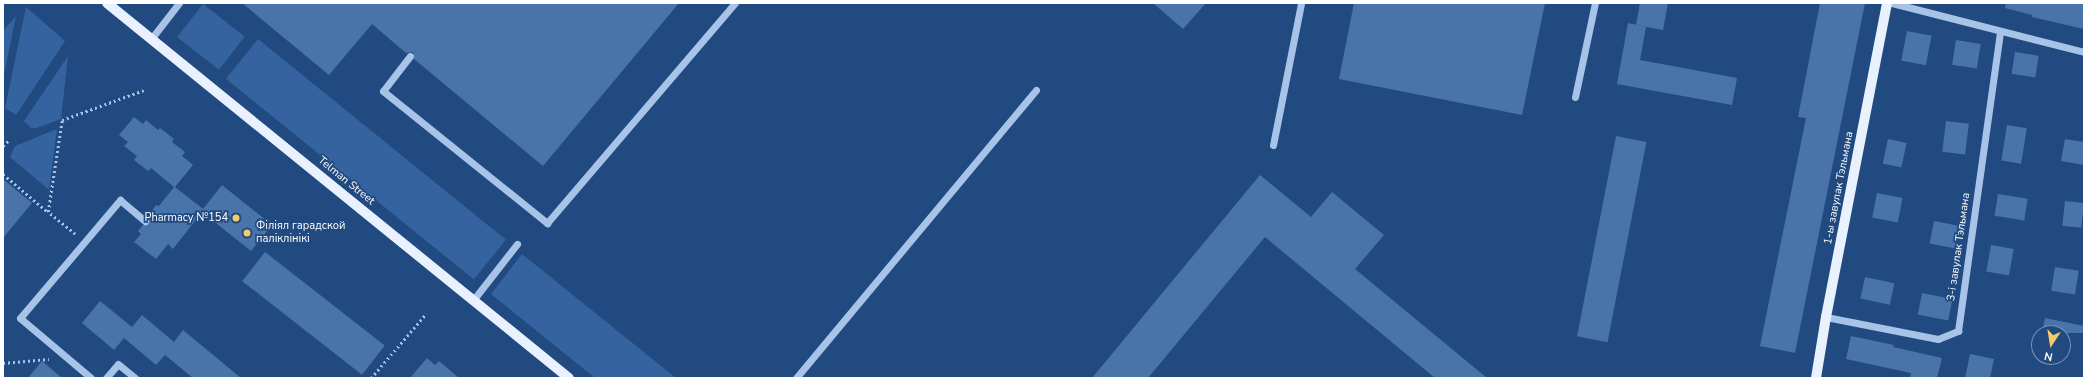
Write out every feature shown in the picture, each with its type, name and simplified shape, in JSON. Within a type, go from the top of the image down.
[{"type":"main road","name":"Telman Street","points":[[107,3],[474,299],[569,378]]},
{"type":"main road","name":"1-ы завулак Тэльмана","points":[[1816,378],[1826,317],[1887,3]]},
{"type":"street","points":[[151,39],[179,3]]},
{"type":"street","points":[[410,56],[383,91],[547,223],[735,3]]},
{"type":"street","points":[[1273,145],[1301,3]]},
{"type":"street","points":[[1575,97],[1595,3]]},
{"type":"street","points":[[1892,3],[2084,52]]},
{"type":"street","name":"3-і завулак Тэльмана","points":[[1826,317],[1938,339],[1958,331],[2000,31]]},
{"type":"street","points":[[796,378],[1036,90]]},
{"type":"street","points":[[91,378],[20,318],[120,200],[145,221]]},
{"type":"street","points":[[474,299],[518,244]]},
{"type":"street","points":[[106,378],[118,364],[135,378]]},
{"type":"path","points":[[48,212],[62,120],[144,90]]},
{"type":"path","points":[[3,146],[8,141]]},
{"type":"path","points":[[3,174],[85,242]]},
{"type":"path","points":[[371,378],[425,315]]},
{"type":"path","points":[[3,363],[49,358],[72,362]]},
{"type":"shaded area","points":[[203,4],[245,37],[219,70],[177,37]]},
{"type":"shaded area","points":[[26,7],[65,41],[16,115],[5,108]]},
{"type":"shaded area","points":[[16,16],[3,80],[3,31]]},
{"type":"shaded area","points":[[258,39],[506,240],[474,279],[226,79]]},
{"type":"shaded area","points":[[68,56],[61,119],[37,128],[31,128],[24,121]]},
{"type":"shaded area","points":[[57,129],[49,190],[10,157],[15,146]]},
{"type":"shaded area","points":[[522,254],[676,378],[595,378],[491,294]]},
{"type":"building","points":[[242,3],[679,3],[543,166],[414,59],[413,52],[406,53],[372,24],[329,75]]},
{"type":"building","points":[[1153,3],[1206,3],[1183,29]]},
{"type":"building","points":[[1354,3],[1545,3],[1522,115],[1339,79]]},
{"type":"building","points":[[1640,3],[1668,3],[1663,30],[1636,25]]},
{"type":"building","points":[[1820,3],[1865,3],[1795,353],[1760,346],[1806,118],[1798,117]]},
{"type":"building","points":[[2006,3],[2084,3],[2084,29],[2032,17],[2032,15],[2005,8]]},
{"type":"building","points":[[1628,23],[1646,27],[1640,60],[1737,78],[1732,105],[1617,84]]},
{"type":"building","points":[[1907,31],[1932,36],[1926,65],[1901,60]]},
{"type":"building","points":[[1956,40],[1981,44],[1977,69],[1952,65]]},
{"type":"building","points":[[2015,52],[2039,56],[2035,77],[2012,74]]},
{"type":"building","points":[[134,117],[143,124],[146,120],[158,130],[160,128],[174,139],[172,142],[185,152],[182,156],[193,165],[175,187],[203,209],[222,185],[272,225],[251,251],[202,212],[173,249],[168,244],[156,259],[134,242],[141,234],[138,231],[143,225],[149,224],[149,215],[156,205],[159,206],[174,187],[151,168],[148,171],[134,160],[137,156],[124,146],[128,142],[119,135]]},
{"type":"building","points":[[1946,121],[1969,124],[1965,155],[1942,152]]},
{"type":"building","points":[[2007,125],[2027,128],[2021,164],[2001,161]]},
{"type":"building","points":[[1616,136],[1646,142],[1608,342],[1577,336]]},
{"type":"building","points":[[1888,139],[1907,143],[1901,167],[1883,163]]},
{"type":"building","points":[[2065,139],[2084,142],[2084,165],[2061,161]]},
{"type":"building","points":[[1260,175],[1311,217],[1332,192],[1384,235],[1355,269],[1487,378],[1435,378],[1265,237],[1148,378],[1092,378]]},
{"type":"building","points":[[3,179],[32,203],[3,238]]},
{"type":"building","points":[[1877,193],[1903,198],[1898,223],[1872,218]]},
{"type":"building","points":[[1998,194],[2028,199],[2024,220],[1995,216]]},
{"type":"building","points":[[2065,201],[2084,203],[2081,228],[2062,226]]},
{"type":"building","points":[[1934,221],[1960,226],[1955,249],[1930,244]]},
{"type":"building","points":[[1991,245],[2014,249],[2009,276],[1986,272]]},
{"type":"building","points":[[265,252],[385,346],[362,375],[242,281]]},
{"type":"building","points":[[2055,267],[2079,271],[2075,294],[2051,291]]},
{"type":"building","points":[[1865,277],[1894,283],[1890,305],[1860,299]]},
{"type":"building","points":[[1922,293],[1952,299],[1948,321],[1918,315]]},
{"type":"building","points":[[100,301],[132,327],[142,315],[174,342],[183,330],[241,378],[193,378],[165,355],[156,365],[124,338],[114,350],[82,323]]},
{"type":"building","points":[[2045,318],[2084,326],[2084,333],[2071,333],[2071,325],[2044,325]]},
{"type":"building","points":[[1851,336],[1894,345],[1893,347],[1942,358],[1937,378],[1910,378],[1911,373],[1846,359]]},
{"type":"building","points":[[1970,354],[1994,359],[1990,378],[1965,378]]},
{"type":"building","points":[[427,358],[435,365],[439,361],[459,378],[410,378]]},
{"type":"building","points":[[42,361],[62,378],[28,378]]},
{"type":"place","name":"Pharmacy №154","points":[[236,218]]},
{"type":"place","name":"Філіял гарадской паліклінікі","points":[[247,233]]}]
